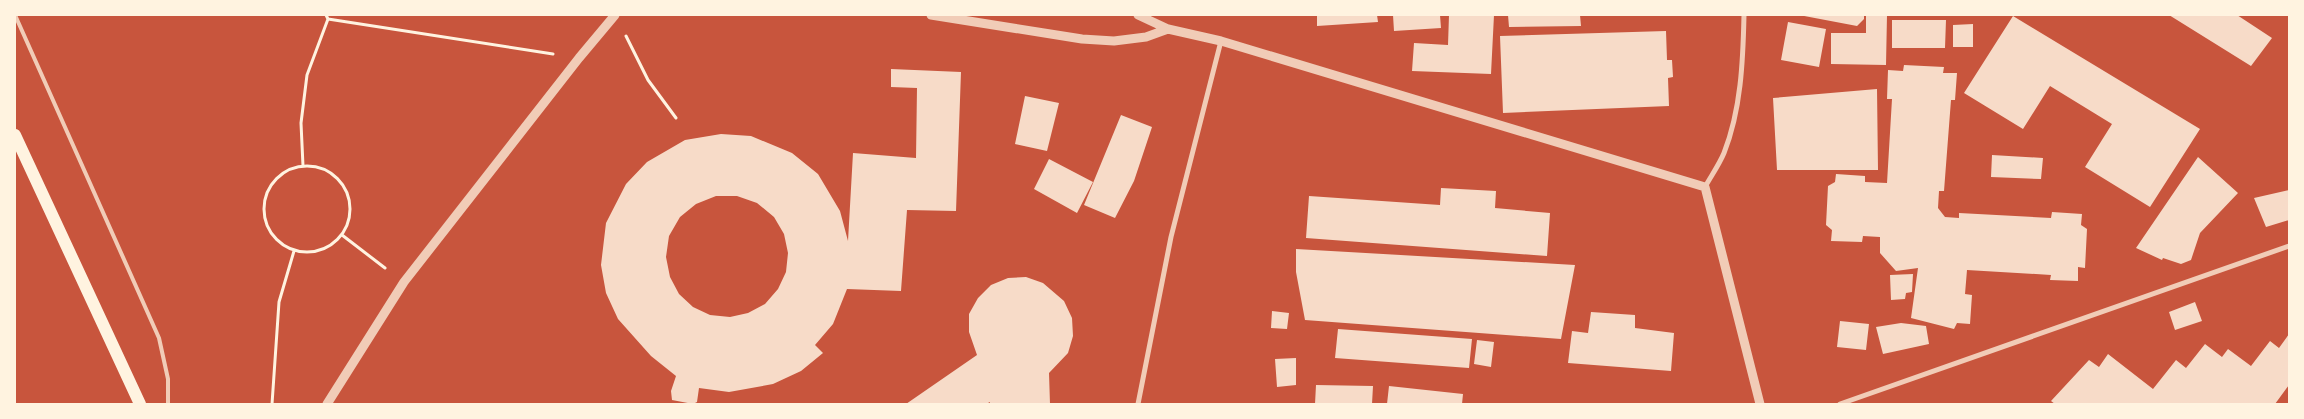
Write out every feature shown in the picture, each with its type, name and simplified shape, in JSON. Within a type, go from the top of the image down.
[{"type":"main road","points":[[15,135],[140,404]]},
{"type":"street","points":[[327,404],[404,282],[579,58],[615,15]]},
{"type":"street","points":[[931,15],[1114,41],[1146,38],[1168,29]]},
{"type":"street","points":[[1138,15],[1168,29],[1221,41],[1705,187]]},
{"type":"street","points":[[1744,15],[1743,58],[1736,114],[1723,154],[1705,187],[1760,404]]},
{"type":"street","points":[[1138,404],[1171,237],[1221,41]]},
{"type":"street","points":[[1840,404],[2289,246]]},
{"type":"lane","points":[[15,15],[159,338],[168,378],[168,404]]},
{"type":"path","points":[[303,166],[301,123],[308,75],[327,17],[579,58]]},
{"type":"path","points":[[624,31],[648,80],[676,118]]},
{"type":"path","points":[[303,166],[319,167],[334,175],[345,187],[350,203],[350,220],[342,235],[328,247],[312,253],[294,251],[278,242],[267,228],[263,210],[266,192],[275,179],[288,170],[303,166]]},
{"type":"path","points":[[342,235],[404,282]]},
{"type":"path","points":[[272,404],[279,302],[294,251]]},
{"type":"building","points":[[1317,15],[1377,15],[1378,22],[1317,26]]},
{"type":"building","points":[[1393,15],[1440,15],[1441,28],[1394,31]]},
{"type":"building","points":[[1449,15],[1494,15],[1491,74],[1412,71],[1414,43],[1448,45]]},
{"type":"building","points":[[1508,15],[1580,15],[1581,26],[1509,27]]},
{"type":"building","points":[[1799,15],[1864,15],[1864,19],[1857,26]]},
{"type":"building","points":[[1866,15],[1887,15],[1886,65],[1831,64],[1831,33],[1866,33]]},
{"type":"building","points":[[2169,15],[2237,15],[2272,38],[2251,66]]},
{"type":"building","points":[[2013,16],[2200,129],[2150,207],[2085,167],[2112,124],[2050,86],[2023,129],[1964,93]]},
{"type":"building","points":[[1892,20],[1946,20],[1945,48],[1892,48]]},
{"type":"building","points":[[1788,22],[1826,29],[1819,67],[1781,60]]},
{"type":"building","points":[[1973,24],[1973,47],[1953,47],[1953,25]]},
{"type":"building","points":[[1666,31],[1667,60],[1672,60],[1673,77],[1668,78],[1669,106],[1503,113],[1500,36]]},
{"type":"building","points":[[1904,65],[1944,67],[1943,73],[1957,73],[1955,100],[1951,100],[1944,191],[1939,191],[1938,208],[1945,217],[1959,218],[1959,213],[2051,218],[2052,212],[2082,214],[2081,225],[2087,229],[2085,268],[2078,267],[2078,281],[2050,280],[2051,275],[1967,270],[1965,294],[1972,295],[1970,324],[1957,323],[1954,329],[1911,318],[1918,268],[1896,271],[1880,253],[1880,237],[1863,236],[1862,242],[1831,241],[1832,230],[1826,225],[1828,186],[1835,182],[1836,174],[1865,176],[1865,182],[1887,183],[1892,99],[1887,99],[1888,70],[1903,71]]},
{"type":"building","points":[[891,69],[961,72],[956,211],[907,210],[901,291],[847,289],[833,324],[815,345],[823,353],[801,371],[773,384],[729,392],[699,388],[697,402],[693,404],[672,400],[671,391],[676,376],[651,356],[618,319],[606,293],[601,265],[606,223],[626,184],[647,162],[685,140],[721,134],[751,136],[792,153],[818,174],[840,211],[848,241],[853,153],[916,158],[917,88],[891,87]],"holes":[[[716,196],[737,196],[757,203],[774,217],[784,234],[788,253],[786,272],[778,289],[765,304],[748,313],[730,317],[710,315],[693,307],[679,294],[670,277],[666,257],[669,236],[680,217],[696,204]]]},
{"type":"building","points":[[1877,89],[1878,170],[1777,170],[1773,98]]},
{"type":"building","points":[[1025,96],[1059,103],[1047,151],[1015,144]]},
{"type":"building","points":[[1121,115],[1152,127],[1134,181],[1115,218],[1084,205]]},
{"type":"building","points":[[1992,155],[2043,158],[2041,179],[1991,177]]},
{"type":"building","points":[[2198,157],[2238,193],[2200,233],[2191,260],[2181,264],[2163,258],[2162,260],[2136,248]]},
{"type":"building","points":[[1049,159],[1093,182],[1077,213],[1034,189]]},
{"type":"building","points":[[1441,188],[1496,191],[1495,208],[1550,213],[1547,256],[1306,238],[1309,196],[1440,205]]},
{"type":"building","points":[[2289,190],[2289,220],[2266,227],[2254,198]]},
{"type":"building","points":[[1296,249],[1575,265],[1561,339],[1305,320],[1296,272]]},
{"type":"building","points":[[1913,274],[1912,292],[1906,293],[1905,299],[1891,300],[1890,275]]},
{"type":"building","points":[[1026,277],[1043,283],[1064,301],[1072,318],[1073,336],[1068,353],[1049,373],[1050,404],[990,404],[990,402],[986,404],[906,404],[977,355],[969,332],[969,314],[978,298],[991,285],[1008,278]]},
{"type":"building","points":[[2195,302],[2202,321],[2175,330],[2169,312]]},
{"type":"building","points":[[1272,311],[1289,313],[1287,329],[1271,328]]},
{"type":"building","points":[[1591,312],[1635,315],[1635,328],[1674,333],[1671,371],[1568,363],[1572,331],[1588,333]]},
{"type":"building","points":[[1840,321],[1869,324],[1866,350],[1837,347]]},
{"type":"building","points":[[1901,323],[1926,326],[1929,344],[1883,354],[1876,327]]},
{"type":"building","points":[[1338,329],[1472,339],[1469,368],[1335,358]]},
{"type":"building","points":[[2289,334],[2289,385],[2275,404],[2055,404],[2051,401],[2089,360],[2099,367],[2108,354],[2153,389],[2176,360],[2186,368],[2205,344],[2222,357],[2228,349],[2251,366],[2270,341],[2279,348]]},
{"type":"building","points":[[1477,340],[1494,342],[1491,367],[1474,364]]},
{"type":"building","points":[[1296,358],[1296,385],[1277,387],[1275,359]]},
{"type":"building","points":[[1316,385],[1373,386],[1372,404],[1315,404]]},
{"type":"building","points":[[1389,386],[1463,394],[1462,404],[1387,404]]}]
